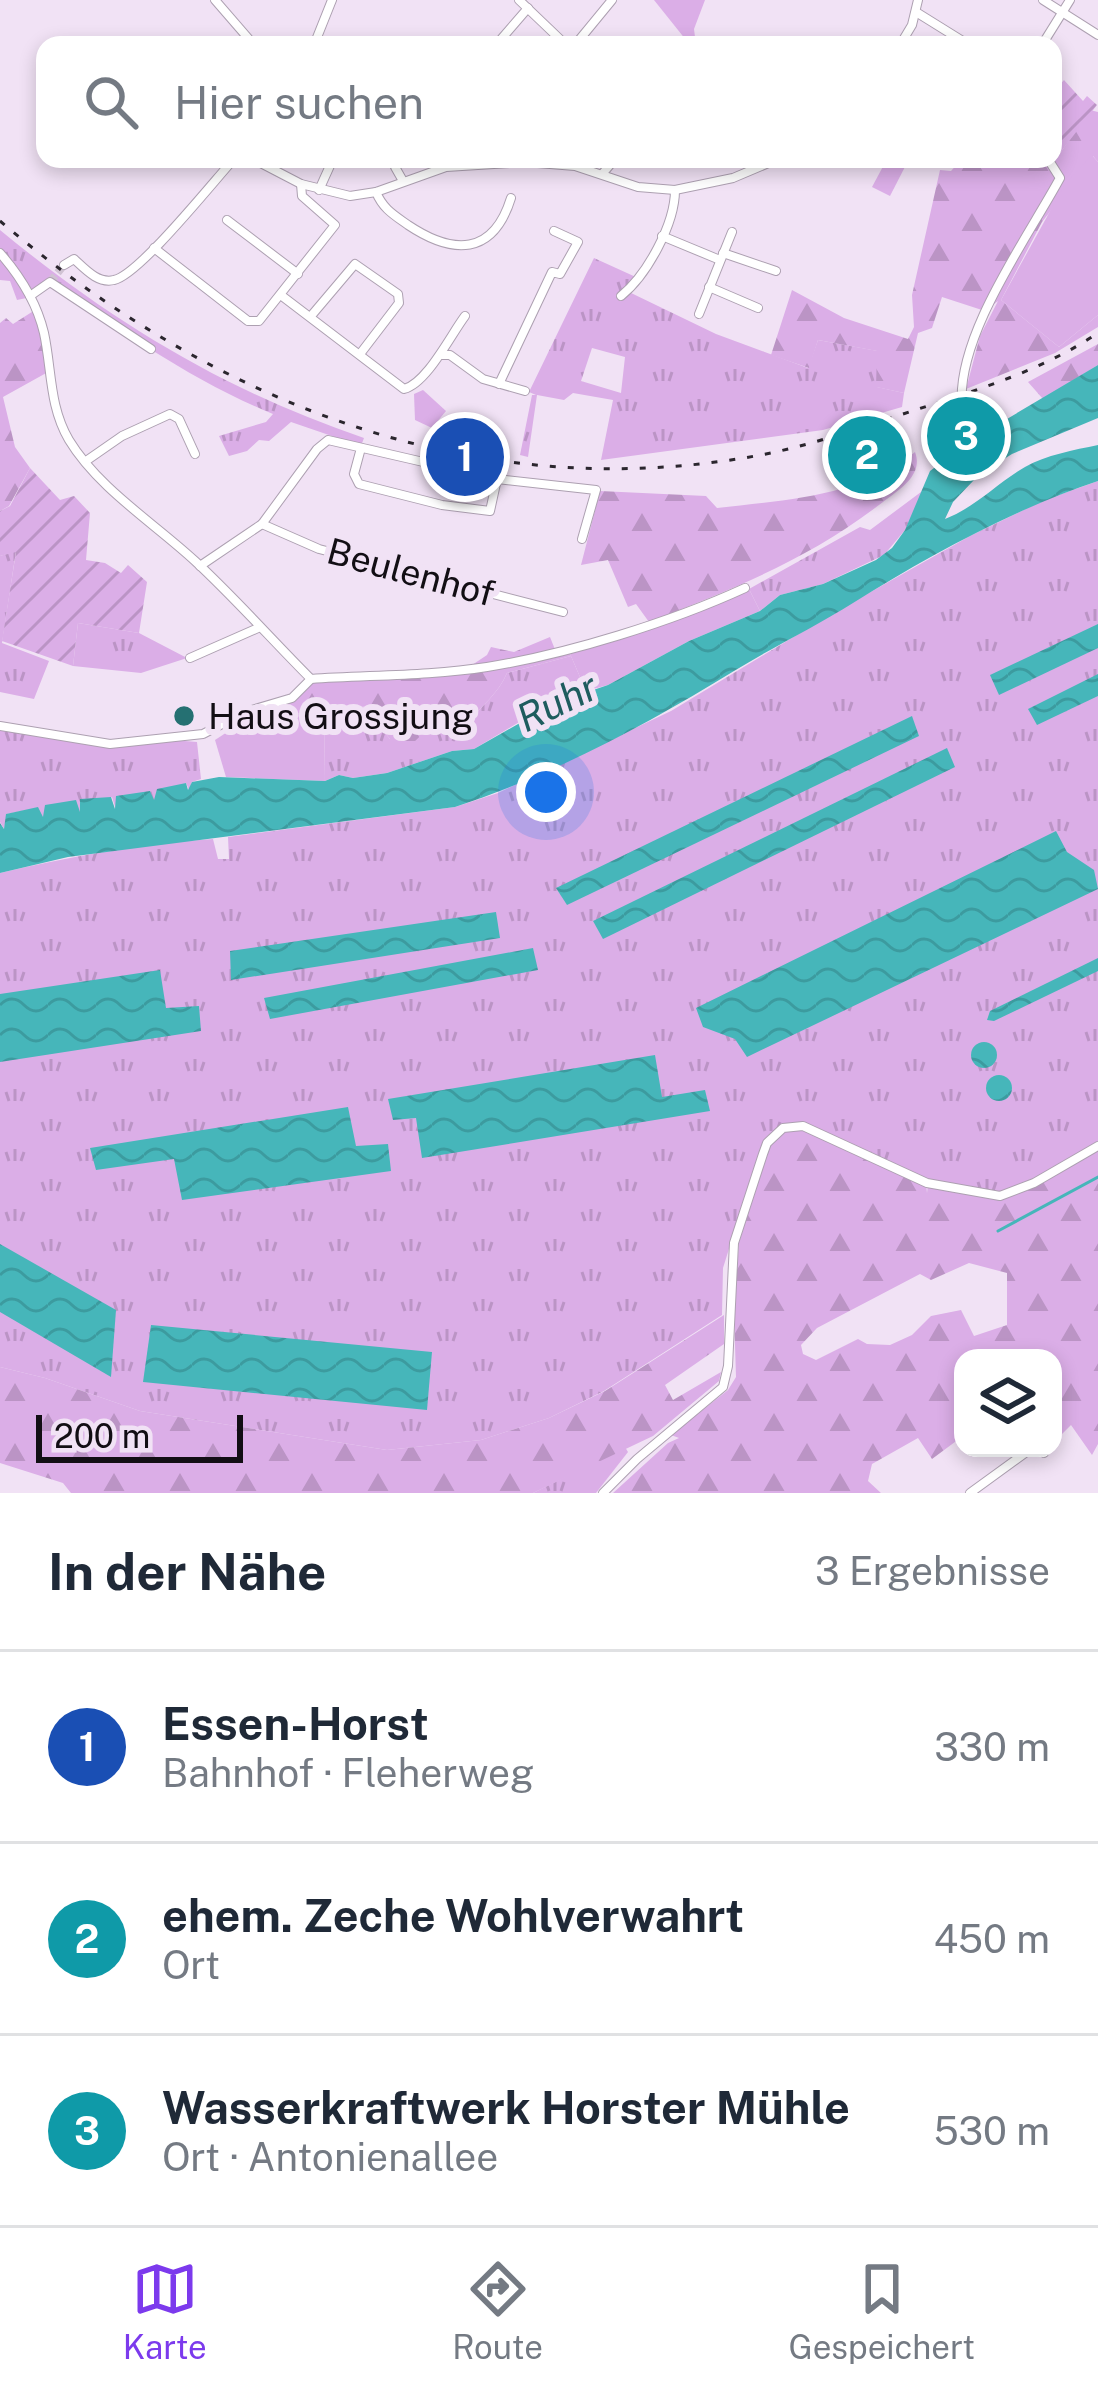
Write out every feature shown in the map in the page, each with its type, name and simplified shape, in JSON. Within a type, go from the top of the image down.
[{"type":"street","points":[[215,0],[246,36]]},
{"type":"street","points":[[318,36],[332,0]]},
{"type":"street","points":[[519,0],[557,36]]},
{"type":"street","points":[[582,36],[612,0]]},
{"type":"street","points":[[905,36],[918,0]]},
{"type":"street","points":[[1043,0],[1098,35]]},
{"type":"street","points":[[1047,36],[1070,0]]},
{"type":"street","points":[[504,36],[528,8]]},
{"type":"street","points":[[916,12],[955,36]]},
{"type":"street","points":[[64,265],[74,259],[94,276],[114,281],[154,248],[225,168]]},
{"type":"street","points":[[270,168],[301,184],[350,196],[444,168]]},
{"type":"street","points":[[319,190],[329,168]]},
{"type":"street","points":[[396,168],[403,181]]},
{"type":"street","points":[[579,168],[638,187],[674,190],[757,168]]},
{"type":"street","points":[[603,173],[607,168]]},
{"type":"street","points":[[962,406],[966,366],[984,317],[1060,178],[1054,168]]},
{"type":"street","points":[[154,248],[249,322],[261,320],[335,225],[302,196],[301,184]]},
{"type":"street","points":[[621,296],[638,278],[662,236],[674,190]]},
{"type":"street","points":[[376,192],[386,210],[432,241],[452,247],[476,243],[490,233],[502,220],[511,197]]},
{"type":"street","points":[[227,220],[298,274]]},
{"type":"street","points":[[499,384],[552,272],[560,274],[578,242],[554,231]]},
{"type":"street","points":[[699,314],[732,232]]},
{"type":"street","points":[[662,236],[776,271]]},
{"type":"street","points":[[0,253],[30,296],[44,333],[58,416],[86,461],[200,566],[309,681]]},
{"type":"street","points":[[311,316],[355,264],[398,294],[400,302],[360,354]]},
{"type":"street","points":[[30,296],[50,283],[151,350]]},
{"type":"street","points":[[709,286],[758,308]]},
{"type":"street","points":[[282,296],[408,389],[442,355],[443,345],[465,316]]},
{"type":"street","points":[[442,355],[479,378],[525,391]]},
{"type":"street","points":[[86,461],[122,436],[170,414],[179,418],[195,454]]},
{"type":"street","points":[[200,566],[262,524],[328,440],[497,479],[596,490],[582,539]]},
{"type":"street","points":[[361,448],[354,474],[358,483],[442,505],[488,512],[497,479]]},
{"type":"street","name":"Beulenhof","points":[[262,524],[319,549],[563,612]]},
{"type":"street","points":[[0,726],[110,744],[203,734],[245,712],[292,698],[309,681],[455,670],[540,657],[745,588]]},
{"type":"street","points":[[190,658],[259,628]]},
{"type":"street","points":[[603,1493],[723,1387],[734,1243],[767,1143],[784,1129],[810,1127],[927,1183],[985,1196],[1019,1190],[1098,1146]]},
{"type":"street","points":[[970,1493],[1028,1457]]},
{"type":"green space","points":[[654,0],[705,0],[695,36],[683,36]]},
{"type":"green space","points":[[1062,82],[1083,101],[1087,96],[1097,105],[1062,150]]},
{"type":"green space","points":[[1090,110],[1098,112],[1098,162],[1093,156],[1042,222],[1001,300],[1059,347],[1098,315],[1098,327],[1055,353],[966,389],[980,336],[998,301],[985,311],[942,297],[932,328],[918,333],[904,393],[876,387],[877,351],[818,340],[809,368],[771,355],[792,290],[844,318],[908,339],[914,327],[912,295],[940,170],[1062,168],[1062,150]]},
{"type":"green space","points":[[1092,155],[1098,162],[1098,315],[1059,347],[1001,300],[1065,184]]},
{"type":"green space","points":[[882,168],[904,168],[890,196],[872,187]]},
{"type":"green space","points":[[0,230],[85,295],[173,351],[265,399],[364,438],[361,446],[291,422],[269,441],[259,440],[247,451],[229,456],[219,436],[266,422],[273,414],[186,371],[50,282],[31,297],[17,300],[10,281],[0,280]]},
{"type":"green space","points":[[594,258],[638,278],[629,292],[716,334],[808,368],[818,340],[878,351],[877,387],[904,393],[902,407],[823,430],[601,460],[613,400],[573,393],[564,400],[537,395],[528,457],[520,455],[532,395],[536,395],[529,392]],"holes":[[[592,348],[625,357],[621,393],[581,381]]]},
{"type":"green space","points":[[35,310],[48,372],[3,397],[15,447],[30,468],[9,506],[0,511],[0,323],[6,318],[13,324]]},
{"type":"green space","points":[[1098,344],[1098,365],[1043,399],[1028,382]]},
{"type":"green space","points":[[423,390],[446,411],[432,428],[415,420],[414,394]]},
{"type":"green space","points":[[915,452],[916,468],[908,481],[826,541],[741,584],[649,622],[636,604],[628,607],[608,560],[581,565],[600,491],[706,496],[717,508],[769,502],[821,494],[871,479]]},
{"type":"green space","points":[[30,468],[60,500],[74,496],[90,513],[86,560],[105,563],[121,573],[128,565],[147,582],[139,633],[78,623],[73,666],[2,641],[16,552],[0,556],[0,511],[10,506]]},
{"type":"green space","points":[[1098,481],[1098,1144],[1000,1194],[927,1182],[811,1125],[784,1126],[763,1144],[753,1172],[723,1268],[722,1315],[604,1391],[549,1418],[481,1440],[387,1450],[140,1411],[0,1367],[0,873],[106,852],[213,839],[218,859],[229,859],[228,837],[455,807],[498,793],[671,711],[970,536],[1042,501]]},
{"type":"green space","points":[[925,489],[905,530],[884,555],[823,584],[780,595],[760,611],[749,589],[860,527],[870,530]]},
{"type":"green space","points":[[16,551],[2,643],[49,661],[34,699],[0,692],[0,556]]},
{"type":"green space","points":[[749,589],[760,611],[689,641],[608,685],[586,691],[568,649]]},
{"type":"green space","points":[[78,623],[139,633],[187,658],[141,673],[73,666]]},
{"type":"green space","points":[[550,637],[556,652],[568,649],[571,656],[507,673],[468,723],[438,719],[413,743],[390,739],[363,706],[346,715],[324,711],[247,719],[245,714],[293,699],[311,680],[466,669],[491,647],[514,652]]},
{"type":"green space","points":[[571,656],[586,691],[526,718],[474,749],[452,751],[387,773],[339,775],[325,781],[324,711],[346,715],[363,706],[390,739],[438,719],[468,723],[507,673]]},
{"type":"green space","points":[[324,711],[325,781],[226,777],[215,740],[247,719]]},
{"type":"green space","points":[[0,728],[110,746],[197,742],[201,779],[192,782],[189,790],[186,783],[154,800],[116,810],[112,797],[81,813],[42,817],[37,808],[7,814],[4,829],[0,822]]},
{"type":"green space","points":[[803,1128],[926,1183],[927,1193],[928,1184],[980,1195],[1018,1191],[1098,1149],[1098,1444],[1092,1455],[1071,1425],[1062,1434],[1062,1349],[954,1349],[954,1443],[932,1459],[918,1438],[872,1464],[868,1481],[881,1493],[613,1493],[679,1438],[671,1435],[728,1390],[736,1377],[739,1242],[771,1143],[784,1130]],"holes":[[[969,1263],[1007,1273],[1007,1325],[974,1336],[961,1310],[931,1316],[912,1335],[890,1345],[858,1339],[816,1360],[803,1354],[801,1345],[817,1328],[920,1274],[931,1280]]]},
{"type":"green space","points":[[724,1315],[724,1344],[665,1385],[673,1400],[721,1372],[719,1381],[653,1436],[533,1493],[71,1493],[63,1483],[0,1463],[0,1367],[140,1411],[387,1450],[481,1440],[549,1418],[605,1391]]},
{"type":"green space","points":[[625,1447],[628,1452],[596,1493],[533,1493]]},
{"type":"water","points":[[1098,365],[1098,418],[988,469],[968,442]]},
{"type":"water","points":[[1098,445],[1098,481],[972,535],[633,729],[492,794],[455,807],[68,857],[0,873],[0,823],[4,829],[6,814],[38,807],[43,817],[45,805],[76,800],[80,812],[80,799],[111,797],[115,809],[116,796],[150,791],[154,800],[157,789],[186,783],[188,790],[192,782],[219,777],[353,778],[474,749],[555,703],[608,685],[689,641],[760,611],[780,595],[823,584],[876,560],[905,530],[930,471],[950,456],[974,480],[953,502],[945,519],[1033,463]]},
{"type":"water","points":[[1098,624],[1098,648],[999,695],[990,675]]},
{"type":"water","points":[[1098,674],[1098,696],[1037,725],[1028,709]]},
{"type":"water","points":[[912,716],[919,736],[567,905],[556,888]]},
{"type":"water","points":[[947,748],[955,767],[603,939],[593,921]]},
{"type":"water","points":[[1056,831],[1067,852],[1094,870],[1098,889],[747,1057],[735,1039],[703,1027],[696,1008]]},
{"type":"water","points":[[496,912],[500,938],[231,980],[230,951]]},
{"type":"water","points":[[533,948],[538,970],[270,1019],[264,998]]},
{"type":"water","points":[[1098,958],[1098,971],[994,1021],[987,1020],[990,1011]]},
{"type":"water","points":[[160,970],[166,1008],[199,1006],[201,1031],[0,1062],[0,994]]},
{"type":"water","points":[[984,1042],[994,1045],[994,1065],[984,1068],[974,1065],[971,1055],[974,1045]]},
{"type":"water","points":[[655,1055],[662,1097],[705,1090],[710,1111],[422,1158],[416,1118],[393,1120],[388,1099]]},
{"type":"water","points":[[999,1075],[1009,1078],[1009,1098],[999,1101],[989,1098],[986,1088],[989,1078]]},
{"type":"water","points":[[348,1107],[356,1146],[388,1144],[391,1171],[182,1200],[174,1159],[96,1170],[90,1148]]},
{"type":"water","points":[[0,1244],[116,1310],[111,1377],[0,1312]]},
{"type":"water","points":[[151,1325],[432,1352],[427,1410],[143,1382]]},
{"type":"waterway","points":[[998,1231],[1098,1177]]},
{"type":"tunnel","points":[[50,282],[64,265]]},
{"type":"railway","points":[[0,221],[83,286],[171,343],[262,390],[357,427],[455,453],[556,467],[660,467],[766,454],[1000,381],[1098,333]]},
{"type":"place","name":"Wasserkraftwerk Horster Mühle","points":[[966,436]]},
{"type":"place","name":"ehem. Zeche Wohlverwahrt","points":[[867,455]]},
{"type":"place","name":"Essen-Horst","points":[[465,457]]},
{"type":"place","name":"Haus Grossjung","points":[[184,716]]},
{"type":"water label","name":"Ruhr","points":[[557,702]]}]
